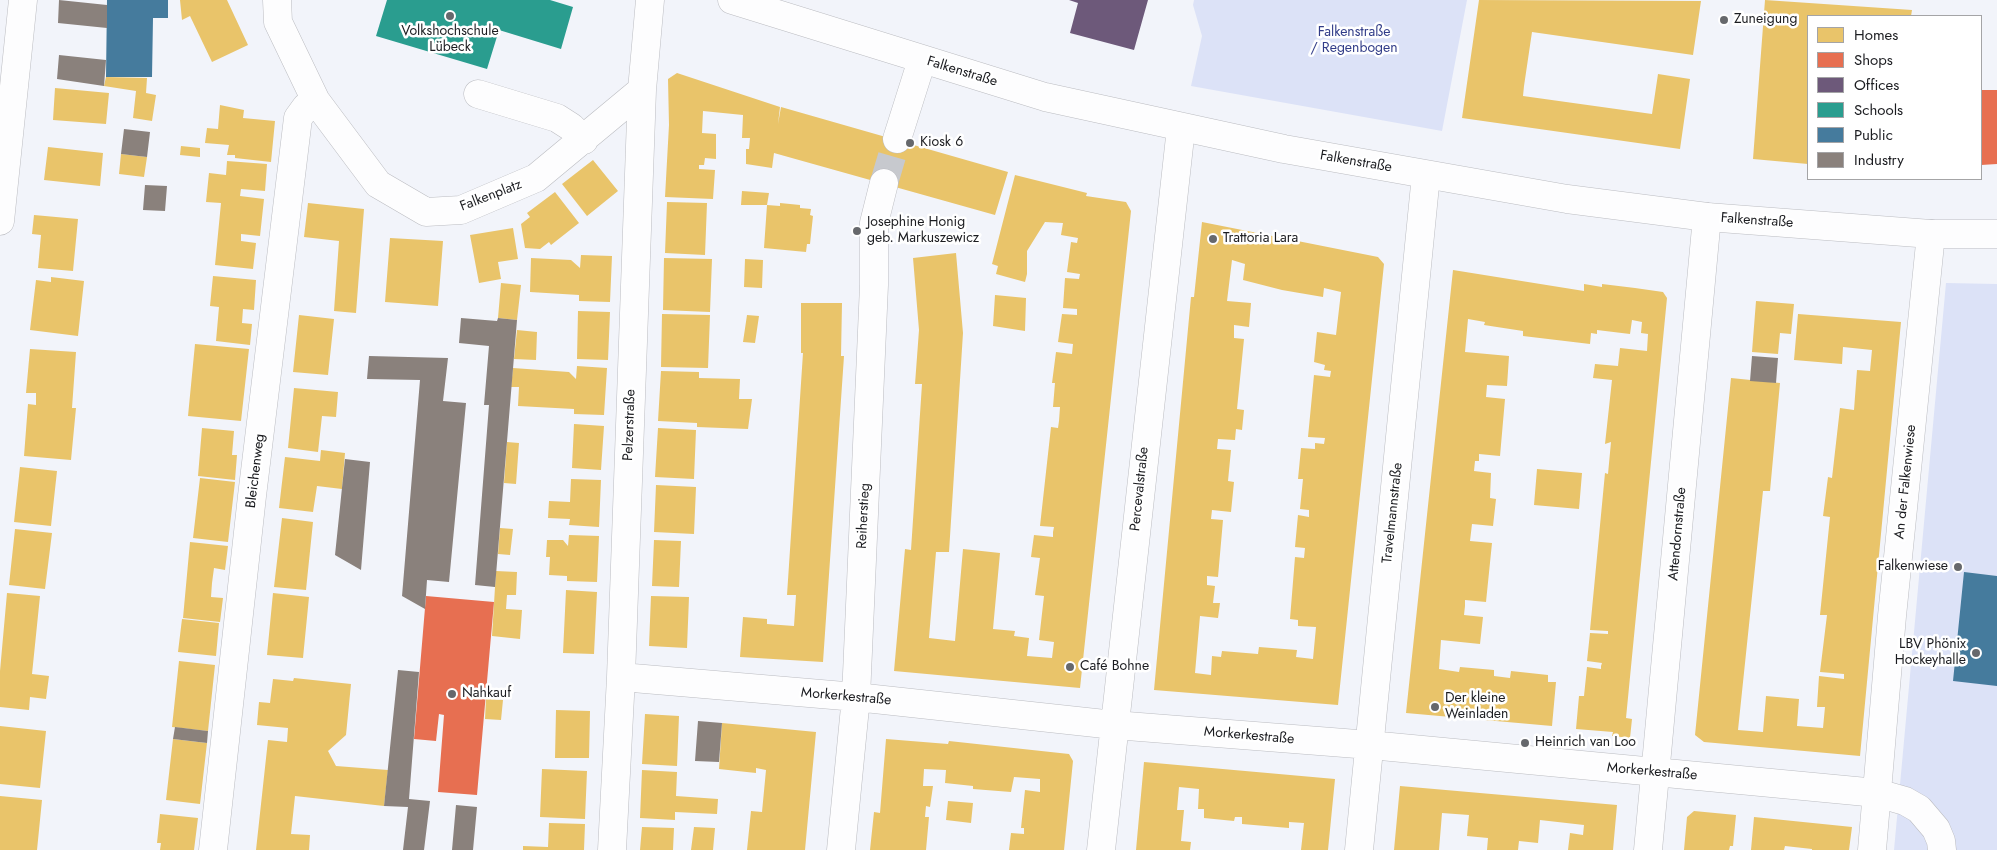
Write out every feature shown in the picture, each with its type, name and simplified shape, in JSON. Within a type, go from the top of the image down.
[{"type":"street","points":[[0,221],[23,0]]},
{"type":"street","name":"Falkenplatz","points":[[277,0],[278,22],[316,101],[378,184],[426,212],[461,210],[536,178],[642,90]]},
{"type":"street","name":"Pelzerstraße","points":[[612,850],[621,678],[642,90],[650,0]]},
{"type":"street","name":"Falkenstraße","points":[[732,0],[1045,97],[1284,149],[1567,198],[1707,217],[1931,234],[1997,234]]},
{"type":"street","points":[[896,139],[922,60]]},
{"type":"street","points":[[478,94],[556,118],[584,140]]},
{"type":"street","name":"Bleichenweg","points":[[213,850],[298,118],[301,112],[316,101]]},
{"type":"street","name":"Percevalstraße","points":[[1100,850],[1182,128]]},
{"type":"street","name":"Travelmannstraße","points":[[1359,850],[1426,175]]},
{"type":"street","name":"Reiherstieg","points":[[841,850],[856,698],[874,285],[874,223],[884,183]]},
{"type":"street","name":"Attendornstraße","points":[[1648,850],[1707,217]]},
{"type":"street","name":"An der Falkenwiese","points":[[1872,850],[1892,616],[1931,234]]},
{"type":"street","name":"Morkerkestraße","points":[[621,678],[856,698],[1114,725],[1370,745],[1878,793],[1905,801],[1919,809],[1936,829],[1941,841],[1942,850]]},
{"type":"green space","name":"Falkenstraße / Regenbogen","points":[[1194,0],[1467,0],[1442,131],[1191,86],[1202,36],[1193,5]]},
{"type":"green space","name":"Falkenwiese","points":[[1946,283],[1997,284],[1997,850],[1894,850]]},
{"type":"building: Homes","points":[[180,0],[227,0],[248,45],[212,62],[190,16],[182,20]]},
{"type":"building: Homes","points":[[1479,0],[1701,1],[1693,55],[1532,32],[1524,86],[1523,96],[1652,114],[1658,74],[1690,79],[1680,149],[1462,118]]},
{"type":"building: Homes","points":[[1765,0],[1912,10],[1911,15],[1807,15],[1807,164],[1753,159]]},
{"type":"building: Homes","points":[[677,73],[780,107],[778,124],[781,107],[1008,172],[995,215],[774,153],[772,168],[746,164],[746,149],[749,149],[750,138],[742,138],[743,115],[703,111],[702,133],[716,134],[716,159],[705,158],[704,165],[699,165],[699,169],[715,170],[713,199],[665,197],[669,125],[668,79]]},
{"type":"building: Homes","points":[[106,77],[147,78],[146,93],[156,95],[152,121],[133,118],[136,91],[104,86]]},
{"type":"building: Homes","points":[[55,88],[109,93],[106,124],[53,120]]},
{"type":"building: Homes","points":[[220,105],[244,110],[243,118],[275,121],[271,162],[235,158],[235,155],[227,155],[229,145],[205,143],[207,128],[218,129]]},
{"type":"building: Homes","points":[[181,146],[200,148],[200,157],[180,155]]},
{"type":"building: Homes","points":[[48,147],[103,153],[100,186],[44,180]]},
{"type":"building: Homes","points":[[121,154],[147,157],[144,177],[119,174]]},
{"type":"building: Homes","points":[[593,160],[618,191],[587,216],[562,184]]},
{"type":"building: Homes","points":[[227,161],[267,164],[265,191],[241,189],[240,196],[264,199],[260,236],[241,234],[241,241],[256,243],[253,269],[215,265],[221,203],[206,202],[209,173],[226,175]]},
{"type":"building: Homes","points":[[1015,175],[1087,193],[1086,196],[1126,202],[1131,211],[1080,688],[894,671],[905,549],[911,550],[922,384],[915,384],[919,330],[913,258],[956,253],[963,333],[949,552],[936,552],[929,638],[955,641],[963,549],[1000,553],[993,629],[1015,631],[1014,636],[1029,638],[1027,656],[1052,658],[1054,642],[1039,640],[1044,596],[1035,595],[1040,558],[1031,557],[1034,535],[1053,537],[1054,527],[1040,526],[1051,427],[1058,428],[1059,421],[1060,407],[1053,407],[1055,383],[1052,383],[1056,352],[1072,354],[1073,344],[1058,342],[1062,314],[1077,315],[1077,309],[1063,308],[1065,278],[1079,279],[1080,274],[1067,272],[1071,242],[1077,243],[1078,238],[1061,235],[1063,223],[1045,222],[1027,251],[1025,282],[996,274],[998,266],[992,264]]},
{"type":"building: Homes","points":[[742,191],[769,193],[767,205],[741,205]]},
{"type":"building: Homes","points":[[555,192],[579,223],[551,245],[549,242],[540,249],[525,248],[521,224],[530,217],[527,213]]},
{"type":"building: Homes","points":[[667,202],[707,203],[705,255],[665,253]]},
{"type":"building: Homes","points":[[308,203],[364,209],[356,313],[334,311],[339,241],[304,237]]},
{"type":"building: Homes","points":[[780,203],[800,205],[800,208],[811,209],[810,215],[813,216],[810,244],[807,244],[806,252],[764,248],[767,205],[780,206]]},
{"type":"building: Homes","points":[[34,215],[78,219],[73,271],[38,268],[41,235],[32,234]]},
{"type":"building: Homes","points":[[1202,222],[1378,257],[1384,264],[1338,705],[1154,690],[1191,297],[1194,297]],"holes":[[[1232,260],[1245,264],[1243,280],[1282,290],[1323,297],[1324,288],[1341,292],[1336,335],[1317,332],[1314,362],[1325,365],[1324,370],[1331,371],[1330,377],[1314,375],[1308,437],[1325,438],[1324,444],[1315,443],[1315,449],[1301,448],[1298,479],[1303,479],[1300,509],[1309,510],[1309,517],[1298,515],[1295,547],[1305,548],[1304,558],[1295,557],[1290,619],[1298,620],[1298,626],[1316,627],[1313,659],[1296,657],[1297,650],[1259,647],[1258,654],[1222,651],[1221,657],[1212,656],[1211,675],[1195,673],[1200,616],[1218,618],[1220,603],[1213,603],[1215,586],[1207,585],[1207,576],[1218,577],[1223,520],[1211,519],[1212,510],[1231,512],[1234,482],[1228,481],[1231,450],[1217,449],[1218,439],[1235,440],[1236,429],[1242,430],[1244,410],[1237,409],[1244,339],[1234,338],[1234,325],[1249,327],[1251,303],[1227,301]]]},
{"type":"building: Homes","points":[[513,228],[518,259],[498,262],[501,279],[479,283],[470,235]]},
{"type":"building: Homes","points":[[390,238],[443,241],[438,306],[385,302]]},
{"type":"building: Homes","points":[[581,255],[612,256],[610,302],[579,301],[579,295],[530,292],[531,258],[571,260],[580,268]]},
{"type":"building: Homes","points":[[664,258],[712,259],[710,312],[663,310]]},
{"type":"building: Homes","points":[[745,259],[763,260],[762,288],[744,287]]},
{"type":"building: Homes","points":[[1453,270],[1584,291],[1584,284],[1602,287],[1602,284],[1635,288],[1663,292],[1667,298],[1626,718],[1632,719],[1630,738],[1612,736],[1613,732],[1576,729],[1579,696],[1584,696],[1587,667],[1601,669],[1602,663],[1587,661],[1590,633],[1608,634],[1608,631],[1590,630],[1605,473],[1608,474],[1611,442],[1605,444],[1612,380],[1593,378],[1595,364],[1618,366],[1620,348],[1647,351],[1648,334],[1641,333],[1642,322],[1632,320],[1630,334],[1597,330],[1597,334],[1591,333],[1590,344],[1523,336],[1523,331],[1484,325],[1485,322],[1468,319],[1465,352],[1509,356],[1507,386],[1487,385],[1486,397],[1505,399],[1500,456],[1479,454],[1479,461],[1475,461],[1474,471],[1491,473],[1490,498],[1496,499],[1493,526],[1472,524],[1470,541],[1492,543],[1486,602],[1465,600],[1464,615],[1483,617],[1480,644],[1441,640],[1439,669],[1459,672],[1460,667],[1494,670],[1494,676],[1510,678],[1511,671],[1548,675],[1548,682],[1556,682],[1552,726],[1406,713]]},
{"type":"building: Homes","points":[[213,276],[256,280],[254,310],[243,309],[242,323],[252,324],[250,345],[216,341],[219,307],[210,306]]},
{"type":"building: Homes","points":[[51,277],[84,281],[78,336],[30,330],[36,280],[51,282]]},
{"type":"building: Homes","points":[[501,283],[521,285],[517,320],[498,318]]},
{"type":"building: Homes","points":[[995,295],[1026,298],[1025,331],[993,326]]},
{"type":"building: Homes","points":[[1756,301],[1794,304],[1791,334],[1780,333],[1778,354],[1752,352]]},
{"type":"building: Homes","points":[[801,303],[842,303],[841,356],[844,356],[823,662],[740,657],[743,617],[767,619],[767,624],[794,626],[796,595],[787,595],[803,353],[801,353]]},
{"type":"building: Homes","points":[[578,311],[610,312],[608,360],[577,359]]},
{"type":"building: Homes","points":[[662,314],[710,315],[708,368],[661,367]]},
{"type":"building: Homes","points":[[1798,314],[1901,322],[1860,756],[1704,742],[1695,735],[1731,378],[1780,383],[1770,491],[1763,491],[1738,730],[1763,732],[1766,696],[1799,699],[1797,726],[1823,728],[1825,707],[1817,707],[1819,676],[1844,679],[1844,674],[1820,672],[1827,615],[1820,615],[1830,517],[1823,516],[1828,477],[1832,478],[1840,408],[1854,410],[1857,370],[1870,371],[1872,350],[1843,347],[1842,364],[1794,360]]},
{"type":"building: Homes","points":[[299,315],[334,319],[328,375],[293,372]]},
{"type":"building: Homes","points":[[747,315],[759,316],[755,343],[743,342]]},
{"type":"building: Homes","points":[[517,330],[537,332],[536,360],[514,359]]},
{"type":"building: Homes","points":[[195,344],[249,349],[241,421],[188,416]]},
{"type":"building: Homes","points":[[30,349],[76,352],[72,408],[76,408],[71,460],[24,456],[28,404],[36,405],[36,393],[26,393]]},
{"type":"building: Homes","points":[[577,366],[607,368],[604,415],[574,414],[574,409],[518,406],[519,387],[511,387],[513,368],[569,372],[576,379]]},
{"type":"building: Homes","points":[[661,371],[699,372],[699,378],[740,379],[739,399],[752,399],[748,429],[697,427],[697,423],[658,421]]},
{"type":"building: Homes","points":[[294,388],[338,392],[336,417],[322,416],[318,452],[288,448]]},
{"type":"building: Homes","points":[[574,424],[604,426],[601,470],[572,468]]},
{"type":"building: Homes","points":[[202,428],[234,431],[232,455],[237,455],[235,480],[198,476]]},
{"type":"building: Homes","points":[[658,428],[696,430],[694,479],[655,477]]},
{"type":"building: Homes","points":[[507,442],[519,443],[516,484],[504,483]]},
{"type":"building: Homes","points":[[321,450],[345,453],[342,489],[317,486],[313,512],[279,508],[285,457],[320,461]]},
{"type":"building: Homes","points":[[20,467],[57,471],[51,526],[14,522]]},
{"type":"building: Homes","points":[[1537,469],[1582,473],[1579,509],[1534,505]]},
{"type":"building: Homes","points":[[200,478],[235,482],[228,542],[193,538]]},
{"type":"building: Homes","points":[[571,479],[601,480],[599,527],[569,525],[570,519],[548,518],[549,501],[570,502]]},
{"type":"building: Homes","points":[[656,485],[696,487],[694,534],[654,532]]},
{"type":"building: Homes","points":[[282,518],[313,522],[306,590],[274,587]]},
{"type":"building: Homes","points":[[500,528],[513,529],[510,555],[498,554]]},
{"type":"building: Homes","points":[[15,529],[52,533],[45,589],[9,585]]},
{"type":"building: Homes","points":[[569,535],[599,536],[597,582],[567,581],[567,576],[549,575],[550,557],[546,557],[547,540],[563,540],[568,546]]},
{"type":"building: Homes","points":[[654,540],[681,541],[679,587],[652,586]]},
{"type":"building: Homes","points":[[190,542],[228,546],[225,570],[214,568],[212,583],[211,597],[223,598],[220,622],[183,618]]},
{"type":"building: Homes","points":[[496,571],[517,572],[516,595],[507,595],[506,609],[522,610],[520,639],[492,636]]},
{"type":"building: Homes","points":[[566,590],[597,592],[594,654],[563,653]]},
{"type":"building: Homes","points":[[7,593],[40,596],[32,674],[49,676],[46,699],[30,697],[29,710],[0,707],[0,671]]},
{"type":"building: Homes","points":[[273,593],[309,597],[303,658],[267,655]]},
{"type":"building: Homes","points":[[651,596],[689,597],[687,648],[649,646]]},
{"type":"building: Homes","points":[[182,619],[219,623],[216,656],[178,652]]},
{"type":"building: Homes","points":[[179,661],[215,665],[208,731],[172,727]]},
{"type":"building: Homes","points":[[294,678],[351,684],[346,735],[328,751],[336,766],[388,770],[384,806],[295,796],[291,834],[310,835],[309,850],[256,850],[268,740],[287,742],[288,728],[257,725],[259,702],[270,703],[273,679],[293,681]]},
{"type":"building: Homes","points":[[486,699],[503,700],[501,720],[485,719]]},
{"type":"building: Homes","points":[[556,710],[590,711],[589,758],[555,758]]},
{"type":"building: Homes","points":[[645,714],[679,716],[677,766],[642,764]]},
{"type":"building: Homes","points":[[722,723],[816,732],[805,850],[747,850],[751,811],[762,812],[766,770],[756,768],[756,773],[719,769]]},
{"type":"building: Homes","points":[[0,726],[46,731],[40,788],[0,784]]},
{"type":"building: Homes","points":[[173,739],[207,743],[200,804],[166,800]]},
{"type":"building: Homes","points":[[886,739],[948,744],[949,741],[1069,754],[1073,761],[1064,850],[1009,850],[1011,833],[1024,834],[1024,828],[1021,828],[1025,790],[1040,792],[1040,779],[1014,777],[1011,792],[973,789],[973,786],[945,783],[946,770],[924,769],[923,786],[933,786],[930,807],[926,806],[925,817],[929,817],[926,850],[870,850],[874,812],[880,813]]},
{"type":"building: Homes","points":[[1144,762],[1335,779],[1328,850],[1301,850],[1304,823],[1289,822],[1289,828],[1242,824],[1242,817],[1235,817],[1234,821],[1204,818],[1204,809],[1198,809],[1199,789],[1179,787],[1177,810],[1184,810],[1181,841],[1191,842],[1190,850],[1136,850]]},
{"type":"building: Homes","points":[[542,769],[587,771],[585,819],[540,817]]},
{"type":"building: Homes","points":[[642,770],[677,772],[676,796],[718,799],[717,814],[675,812],[675,820],[640,818]]},
{"type":"building: Homes","points":[[1400,786],[1617,805],[1613,850],[1568,850],[1570,833],[1583,835],[1584,825],[1540,820],[1538,843],[1519,841],[1518,850],[1487,850],[1488,838],[1467,836],[1469,815],[1442,813],[1439,850],[1394,850]]},
{"type":"building: Homes","points":[[0,796],[42,800],[37,850],[0,850]]},
{"type":"building: Homes","points":[[948,801],[973,803],[971,823],[946,820]]},
{"type":"building: Homes","points":[[1694,811],[1736,815],[1733,846],[1730,846],[1729,850],[1684,850],[1687,817]]},
{"type":"building: Homes","points":[[160,814],[198,818],[194,850],[160,850],[161,843],[157,843]]},
{"type":"building: Homes","points":[[1754,817],[1852,827],[1849,850],[1812,850],[1785,846],[1784,850],[1751,850]]},
{"type":"building: Homes","points":[[549,823],[585,824],[584,850],[523,850],[523,846],[548,847]]},
{"type":"building: Homes","points":[[642,827],[674,828],[673,850],[640,850]]},
{"type":"building: Homes","points":[[694,827],[715,828],[713,850],[691,850]]},
{"type":"building: Shops","points":[[1982,90],[1997,90],[1997,164],[1982,165]]},
{"type":"building: Shops","name":"Nahkauf","points":[[426,596],[494,602],[477,795],[438,792],[444,715],[439,714],[436,741],[414,739]]},
{"type":"building: Offices","points":[[1069,0],[1148,0],[1134,50],[1070,33],[1078,3]]},
{"type":"building: Schools","points":[[387,0],[550,0],[573,7],[561,49],[499,30],[487,69],[376,36]]},
{"type":"building: Public","points":[[107,0],[168,0],[168,18],[153,18],[152,77],[106,77]]},
{"type":"building: Public","name":"LBV Phönix Hockeyhalle","points":[[1964,572],[1997,576],[1997,686],[1953,681]]},
{"type":"building: Industry","points":[[59,0],[107,5],[107,28],[58,23]]},
{"type":"building: Industry","points":[[59,55],[106,60],[104,86],[57,79]]},
{"type":"building: Industry","points":[[124,129],[150,132],[147,157],[121,154]]},
{"type":"building: Industry","points":[[145,185],[167,186],[165,211],[143,210]]},
{"type":"building: Industry","points":[[461,318],[497,321],[498,318],[517,320],[495,587],[475,585],[489,405],[484,405],[489,346],[459,343]]},
{"type":"building: Industry","points":[[369,356],[448,358],[443,401],[466,403],[449,582],[427,580],[425,609],[402,596],[420,380],[367,379]]},
{"type":"building: Industry","points":[[1752,356],[1778,358],[1776,383],[1750,381]]},
{"type":"building: Industry","points":[[345,459],[370,462],[361,570],[335,555]]},
{"type":"building: Industry","points":[[398,670],[419,672],[409,799],[430,801],[424,850],[403,850],[408,807],[384,806]]},
{"type":"building: Industry","points":[[698,721],[722,723],[719,762],[695,761]]},
{"type":"building: Industry","points":[[175,727],[208,731],[207,743],[173,739]]},
{"type":"building: Industry","points":[[456,805],[477,807],[473,850],[452,850]]},
{"type":"tunnel","points":[[884,183],[897,139]]},
{"type":"place","name":"Volkshochschule Lübeck","points":[[450,16]]},
{"type":"place","name":"Zuneigung","points":[[1724,20]]},
{"type":"place","name":"Kiosk 6","points":[[910,143]]},
{"type":"place","name":"Josephine Honig geb. Markuszewicz","points":[[857,231]]},
{"type":"place","name":"Trattoria Lara","points":[[1213,239]]},
{"type":"place","name":"Falkenwiese","points":[[1958,567]]},
{"type":"place","name":"LBV Phönix Hockeyhalle","points":[[1976,653]]},
{"type":"place","name":"Café Bohne","points":[[1070,667]]},
{"type":"place","name":"Nahkauf","points":[[452,694]]},
{"type":"place","name":"Der kleine Weinladen","points":[[1435,707]]},
{"type":"place","name":"Heinrich van Loo","points":[[1525,743]]}]
